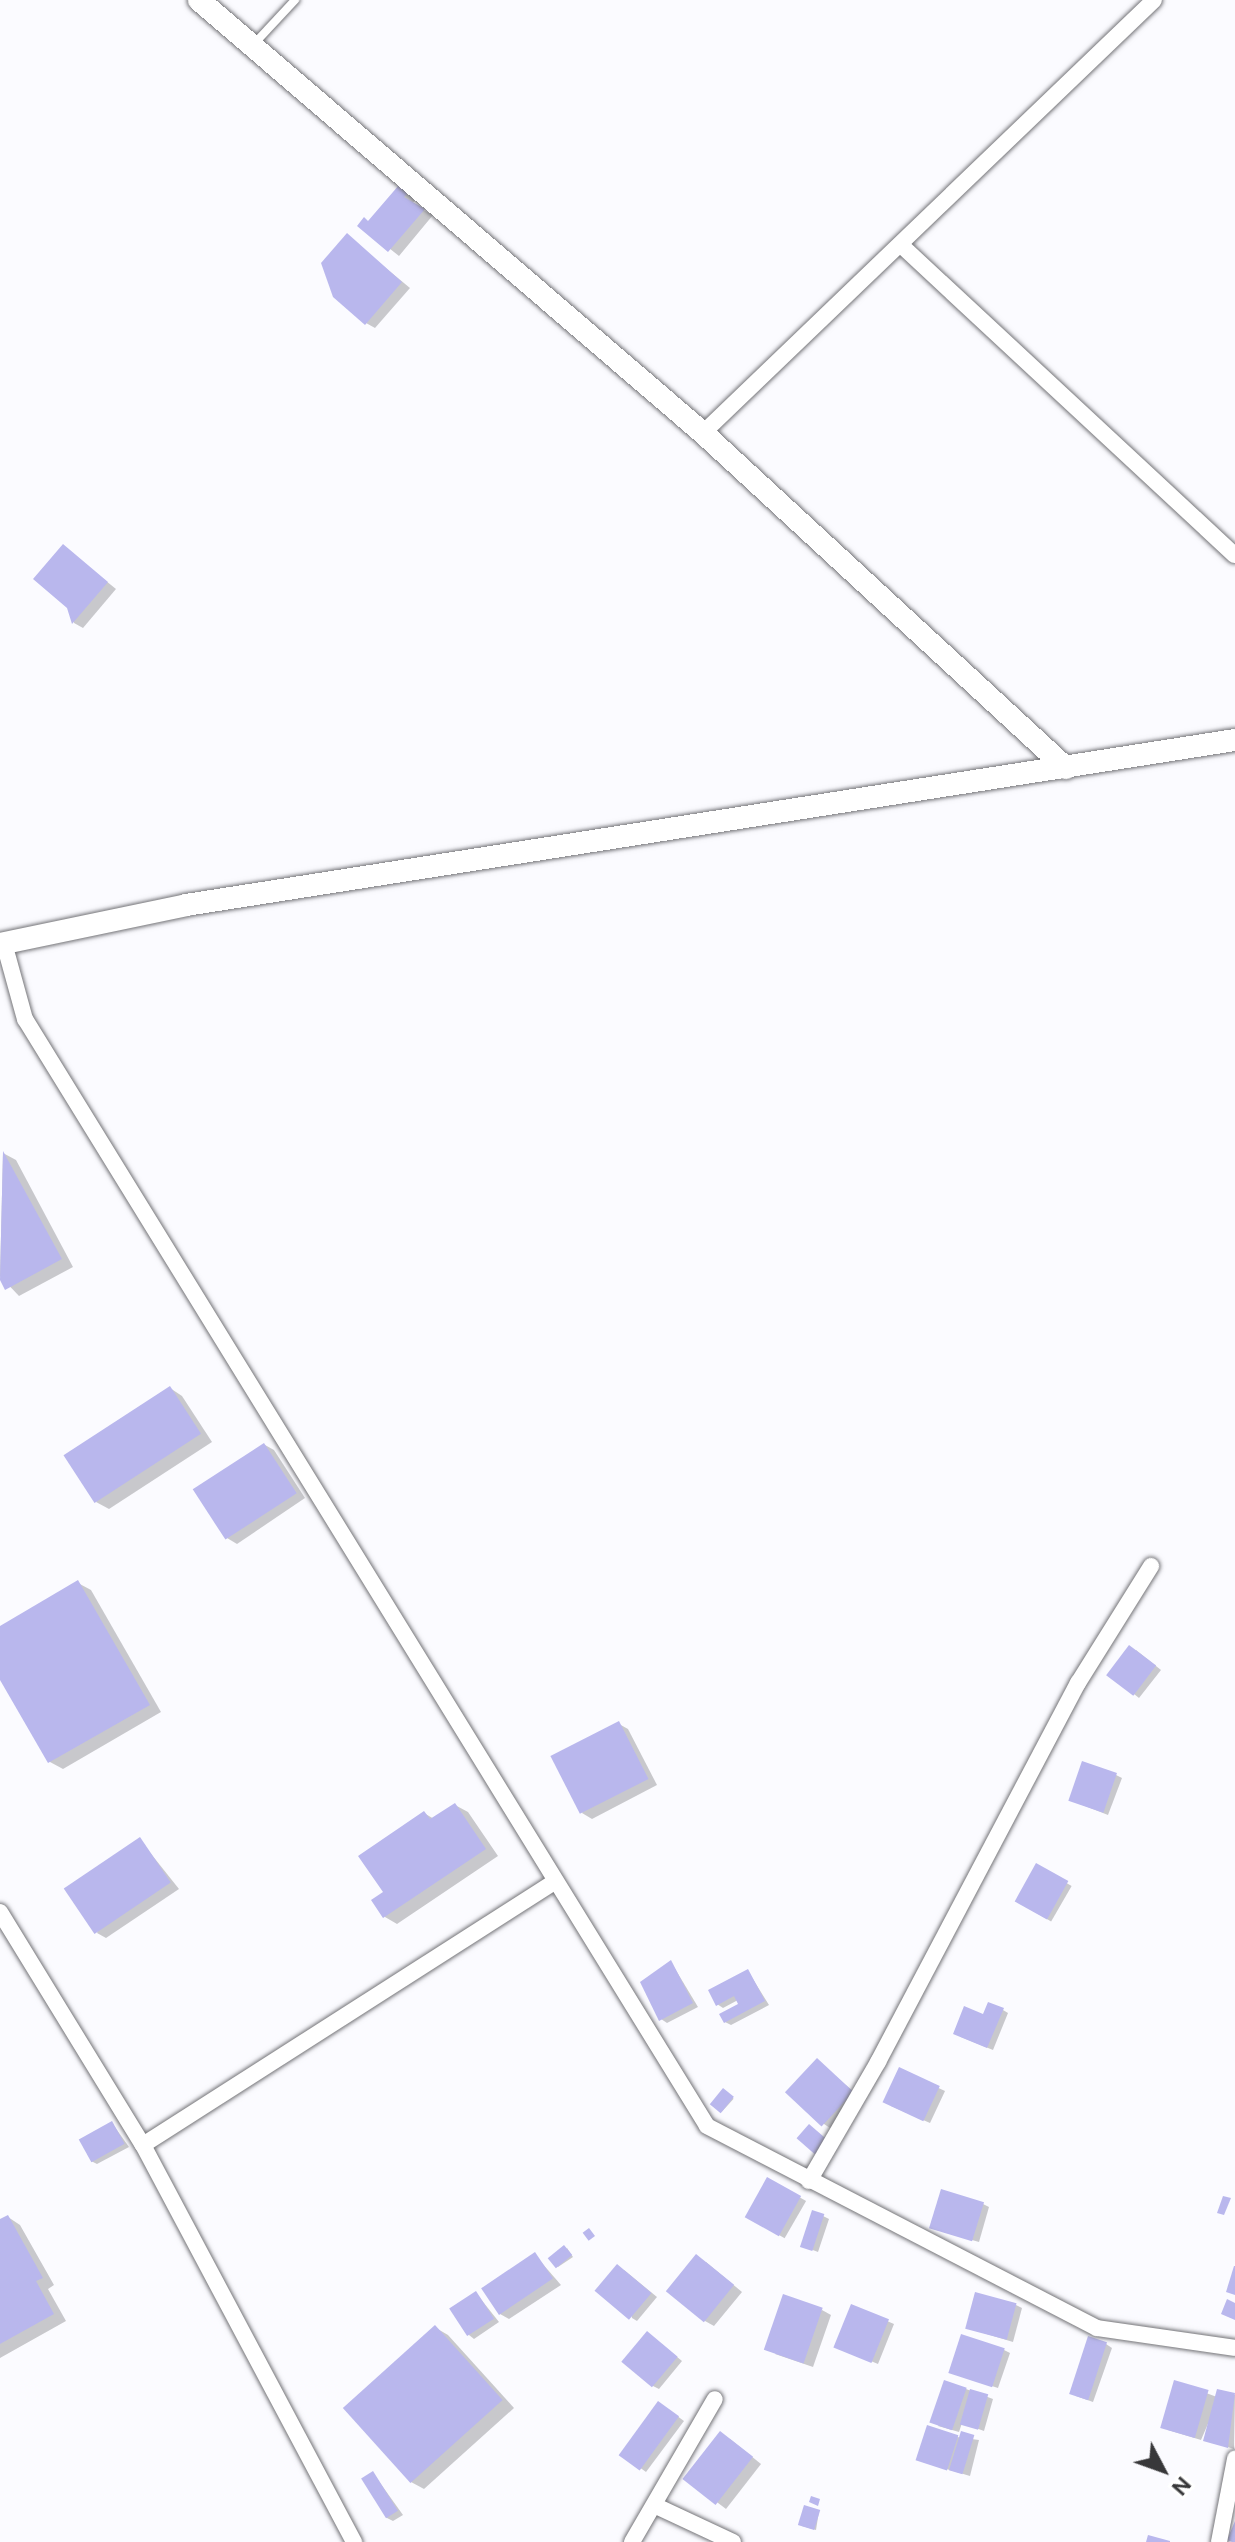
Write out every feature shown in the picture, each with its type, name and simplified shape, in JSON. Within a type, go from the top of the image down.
[{"type":"main road","points":[[199,0],[703,433],[1066,768]]},
{"type":"main road","points":[[2,943],[202,902],[1235,740]]},
{"type":"street","points":[[703,433],[902,246],[1154,0]]},
{"type":"street","points":[[902,246],[1235,555]]},
{"type":"street","points":[[2,943],[25,1019],[707,2126],[1097,2328],[1235,2348]]},
{"type":"street","points":[[809,2181],[878,2062],[1078,1683],[1151,1566]]},
{"type":"street","points":[[143,2145],[555,1882]]},
{"type":"street","points":[[0,1912],[143,2145],[354,2542]]},
{"type":"street","points":[[632,2542],[656,2506],[715,2399]]},
{"type":"street","points":[[1219,2542],[1235,2459]]},
{"type":"street","points":[[656,2506],[733,2542]]},
{"type":"lane","points":[[252,45],[295,0]]},
{"type":"building","points":[[399,185],[408,193],[404,197],[425,209],[388,252],[357,226],[364,217],[368,221]]},
{"type":"building","points":[[347,233],[402,282],[365,325],[333,297],[321,263]]},
{"type":"building","points":[[63,544],[108,582],[72,624],[67,608],[33,579]]},
{"type":"building","points":[[3,1151],[62,1259],[5,1290],[0,1280]]},
{"type":"building","points":[[170,1386],[201,1434],[95,1503],[63,1455]]},
{"type":"building","points":[[264,1443],[297,1493],[225,1540],[193,1489]]},
{"type":"building","points":[[78,1580],[150,1705],[48,1763],[0,1680],[0,1626]]},
{"type":"building","points":[[1129,1645],[1156,1665],[1133,1696],[1106,1675]]},
{"type":"building","points":[[619,1721],[649,1779],[580,1814],[550,1756]]},
{"type":"building","points":[[1082,1761],[1117,1773],[1103,1813],[1068,1801]]},
{"type":"building","points":[[455,1803],[486,1849],[383,1918],[371,1900],[383,1892],[358,1856],[424,1811],[430,1819]]},
{"type":"building","points":[[140,1837],[171,1883],[94,1934],[64,1888]]},
{"type":"building","points":[[1036,1863],[1068,1881],[1047,1919],[1015,1901]]},
{"type":"building","points":[[671,1960],[693,2003],[659,2021],[640,1982]]},
{"type":"building","points":[[748,1969],[765,2001],[724,2023],[719,2014],[738,2004],[734,1996],[716,2006],[708,1990]]},
{"type":"building","points":[[988,2002],[1004,2008],[987,2048],[953,2034],[964,2006],[983,2014]]},
{"type":"building","points":[[817,2058],[854,2092],[822,2126],[785,2092]]},
{"type":"building","points":[[899,2067],[940,2086],[923,2121],[883,2102]]},
{"type":"building","points":[[723,2088],[734,2097],[721,2113],[710,2104]]},
{"type":"building","points":[[112,2121],[125,2144],[91,2162],[79,2139]]},
{"type":"building","points":[[809,2124],[830,2142],[818,2157],[797,2138]]},
{"type":"building","points":[[767,2177],[801,2196],[779,2236],[745,2217]]},
{"type":"building","points":[[941,2189],[984,2202],[972,2241],[929,2228]]},
{"type":"building","points":[[1223,2196],[1231,2198],[1224,2215],[1217,2213]]},
{"type":"building","points":[[812,2210],[824,2214],[812,2251],[800,2247]]},
{"type":"building","points":[[8,2215],[43,2278],[36,2281],[54,2314],[0,2344],[0,2219]]},
{"type":"building","points":[[589,2228],[595,2236],[589,2241],[583,2233]]},
{"type":"building","points":[[564,2245],[572,2255],[556,2268],[548,2258]]},
{"type":"building","points":[[535,2252],[553,2279],[499,2315],[481,2288]]},
{"type":"building","points":[[696,2254],[734,2285],[704,2322],[666,2291]]},
{"type":"building","points":[[617,2264],[651,2293],[629,2320],[595,2291]]},
{"type":"building","points":[[1235,2266],[1235,2295],[1226,2292]]},
{"type":"building","points":[[476,2291],[494,2319],[467,2336],[449,2308]]},
{"type":"building","points":[[975,2292],[1017,2303],[1007,2340],[965,2329]]},
{"type":"building","points":[[783,2294],[823,2308],[804,2363],[764,2350]]},
{"type":"building","points":[[1227,2299],[1235,2303],[1235,2320],[1221,2314]]},
{"type":"building","points":[[851,2304],[889,2319],[871,2363],[833,2348]]},
{"type":"building","points":[[435,2325],[503,2400],[410,2483],[343,2408]]},
{"type":"building","points":[[647,2331],[678,2357],[652,2387],[621,2362]]},
{"type":"building","points":[[961,2334],[1005,2348],[992,2387],[948,2373]]},
{"type":"building","points":[[1088,2336],[1107,2342],[1088,2400],[1069,2394]]},
{"type":"building","points":[[944,2380],[967,2388],[952,2430],[929,2423]]},
{"type":"building","points":[[1174,2380],[1209,2390],[1195,2438],[1160,2428]]},
{"type":"building","points":[[970,2389],[988,2394],[978,2430],[960,2425]]},
{"type":"building","points":[[1217,2389],[1235,2393],[1228,2448],[1203,2441]]},
{"type":"building","points":[[658,2401],[679,2416],[640,2470],[619,2455]]},
{"type":"building","points":[[927,2425],[958,2435],[947,2470],[916,2460]]},
{"type":"building","points":[[720,2431],[753,2457],[716,2505],[682,2479]]},
{"type":"building","points":[[961,2431],[974,2435],[962,2474],[949,2470]]},
{"type":"building","points":[[373,2471],[398,2511],[386,2518],[361,2478]]},
{"type":"building","points":[[811,2496],[820,2499],[818,2506],[809,2502]]},
{"type":"building","points":[[804,2505],[820,2510],[814,2530],[798,2525]]},
{"type":"building","points":[[1235,2521],[1235,2542],[1232,2542],[1227,2540]]},
{"type":"building","points":[[1148,2535],[1170,2541],[1170,2542],[1146,2542]]}]
